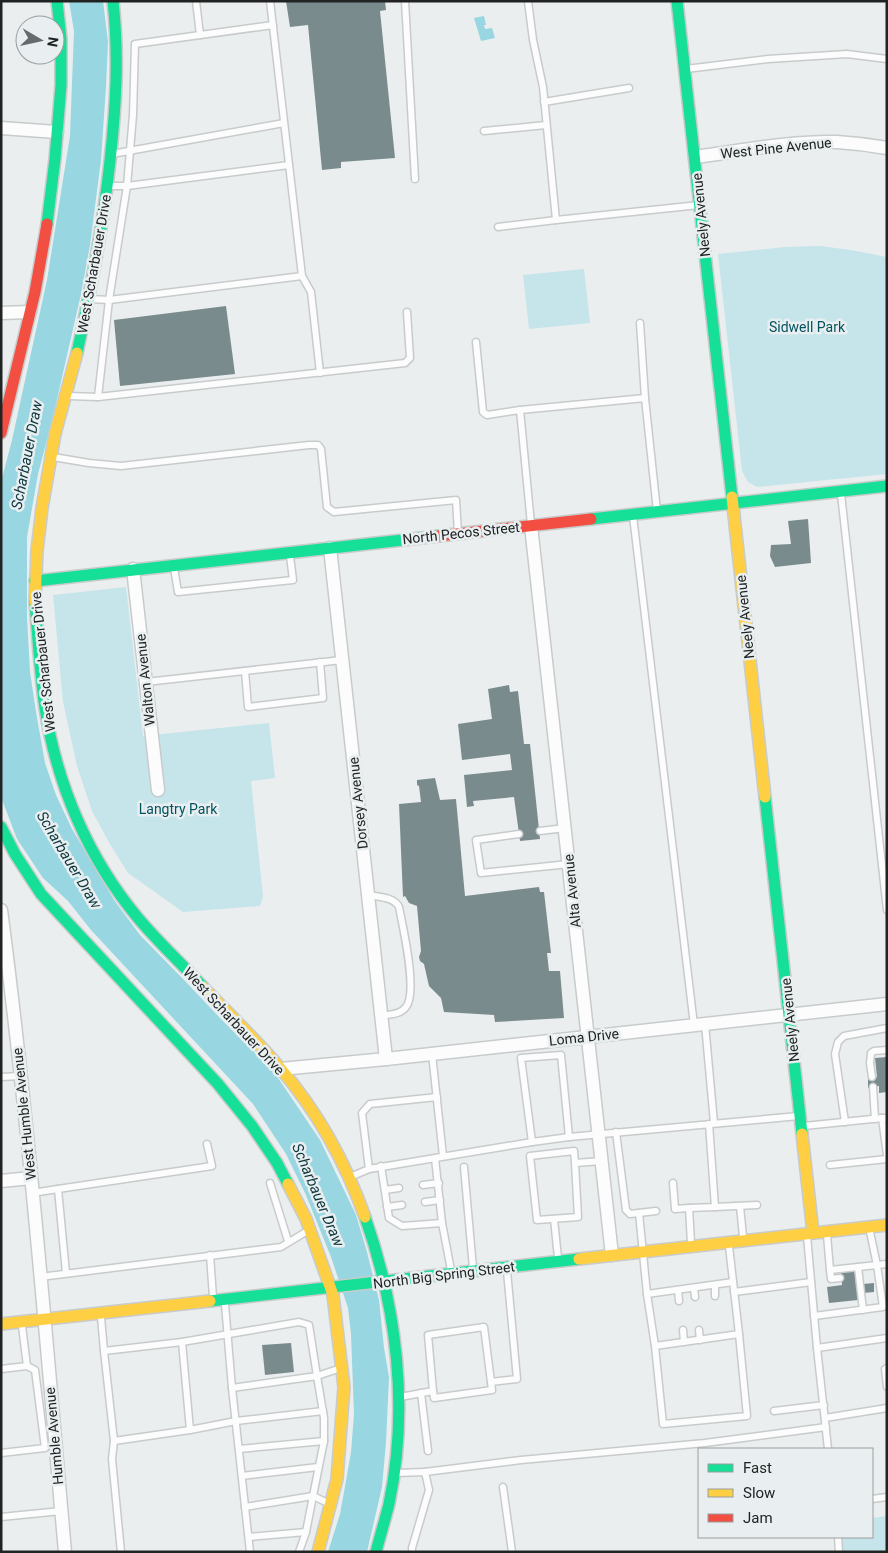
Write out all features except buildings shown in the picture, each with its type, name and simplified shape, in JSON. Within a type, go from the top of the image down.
[{"type":"main road","points":[[1,433],[4,409],[35,292],[45,239],[58,132],[61,85],[62,48],[57,1]]},
{"type":"main road","name":"West Scharbauer Drive","points":[[113,1],[117,46],[108,186],[89,299],[51,457],[42,508],[34,597],[44,701],[50,736],[66,792],[90,846],[112,883],[138,918],[281,1069],[322,1126],[360,1201],[371,1232],[384,1282],[392,1324],[397,1368],[397,1452],[386,1517],[376,1552]]},
{"type":"main road","name":"Neely Avenue","points":[[677,1],[790,1015],[810,1233]]},
{"type":"main road","name":"North Pecos Street","points":[[35,581],[887,486]]},
{"type":"main road","points":[[1,827],[15,854],[41,894],[218,1084],[252,1126],[277,1163],[310,1229],[333,1295],[342,1368],[343,1413],[337,1479],[318,1552]]},
{"type":"main road","name":"North Big Spring Street","points":[[1,1324],[887,1225]]},
{"type":"street","points":[[1,128],[58,132]]},
{"type":"street","name":"West Pine Avenue","points":[[695,157],[817,142],[839,142],[887,148]]},
{"type":"street","points":[[1,314],[30,312]]},
{"type":"street","name":"Alta Avenue","points":[[532,526],[612,1256]]},
{"type":"street","name":"Dorsey Avenue","points":[[330,548],[386,1059]]},
{"type":"street","name":"Walton Avenue","points":[[133,569],[158,790]]},
{"type":"street","name":"West Humble Avenue","points":[[1,910],[6,977],[20,1076],[44,1320]]},
{"type":"street","name":"Loma Drive","points":[[281,1069],[887,1004]]},
{"type":"street","points":[[1,1181],[30,1178]]},
{"type":"street","name":"Humble Avenue","points":[[44,1320],[64,1552]]},
{"type":"lane","points":[[196,1],[200,35]]},
{"type":"lane","points":[[270,1],[302,276],[311,292],[320,373]]},
{"type":"lane","points":[[405,1],[415,179]]},
{"type":"lane","points":[[528,1],[533,40],[543,87],[556,220]]},
{"type":"lane","points":[[117,46],[273,25]]},
{"type":"lane","points":[[98,397],[109,300],[127,186],[133,116],[134,44]]},
{"type":"lane","points":[[685,70],[768,59],[847,54],[887,59]]},
{"type":"lane","points":[[544,102],[629,88]]},
{"type":"lane","points":[[111,154],[284,122]]},
{"type":"lane","points":[[484,131],[546,126]]},
{"type":"lane","points":[[108,186],[127,186],[289,164]]},
{"type":"lane","points":[[498,227],[700,204]]},
{"type":"lane","points":[[89,299],[109,300],[302,276]]},
{"type":"lane","points":[[66,396],[98,397],[405,363],[410,358],[407,312]]},
{"type":"lane","points":[[640,323],[645,398],[657,512]]},
{"type":"lane","points":[[476,342],[483,412],[487,415],[645,398]]},
{"type":"lane","points":[[520,410],[532,526]]},
{"type":"lane","points":[[51,457],[121,466],[318,445],[321,449],[327,507],[334,512],[456,500],[458,534]]},
{"type":"lane","points":[[841,492],[887,910]]},
{"type":"lane","points":[[633,514],[712,1124],[715,1207]]},
{"type":"lane","points":[[174,565],[178,592],[293,580],[290,552]]},
{"type":"lane","points":[[146,682],[342,660]]},
{"type":"lane","points":[[245,671],[248,706],[323,698],[320,662]]},
{"type":"lane","points":[[540,831],[565,828]]},
{"type":"lane","points":[[518,834],[476,840],[481,874],[569,864]]},
{"type":"lane","points":[[368,895],[390,900],[397,903],[399,907],[411,985],[410,1000],[406,1007],[400,1013],[381,1016]]},
{"type":"lane","points":[[845,1122],[835,1054],[838,1042],[844,1036],[887,1028]]},
{"type":"lane","points":[[872,1077],[871,1053],[887,1050]]},
{"type":"lane","points":[[432,1054],[443,1156]]},
{"type":"lane","points":[[532,1142],[521,1058],[561,1055],[569,1137]]},
{"type":"lane","points":[[1,1078],[20,1076]]},
{"type":"lane","points":[[873,1087],[874,1119]]},
{"type":"lane","points":[[369,1169],[362,1113],[370,1104],[437,1097]]},
{"type":"lane","points":[[349,1177],[381,1166],[569,1137],[712,1124],[801,1121],[845,1122],[884,1118],[887,1157],[830,1165]]},
{"type":"lane","points":[[616,1132],[626,1210],[630,1214],[656,1211]]},
{"type":"lane","points":[[32,1193],[212,1166],[207,1144]]},
{"type":"lane","points":[[574,1151],[575,1163],[578,1217],[536,1220],[530,1156],[574,1151]]},
{"type":"lane","points":[[434,1158],[439,1183],[442,1223],[452,1274]]},
{"type":"lane","points":[[575,1163],[602,1161]]},
{"type":"lane","points":[[381,1166],[389,1218],[402,1226],[442,1223]]},
{"type":"lane","points":[[464,1167],[473,1271]]},
{"type":"lane","points":[[270,1183],[288,1241]]},
{"type":"lane","points":[[423,1185],[439,1183]]},
{"type":"lane","points":[[673,1183],[675,1209],[757,1205]]},
{"type":"lane","points":[[385,1190],[399,1188]]},
{"type":"lane","points":[[58,1189],[66,1274]]},
{"type":"lane","points":[[425,1202],[440,1200]]},
{"type":"lane","points":[[387,1207],[402,1205]]},
{"type":"lane","points":[[740,1206],[744,1241]]},
{"type":"lane","points":[[689,1208],[692,1247]]},
{"type":"lane","points":[[639,1213],[647,1294],[664,1424],[747,1416],[728,1242]]},
{"type":"lane","points":[[554,1219],[558,1262]]},
{"type":"lane","points":[[814,1316],[883,1307],[870,1227]]},
{"type":"lane","points":[[40,1277],[282,1247],[288,1241],[310,1229]]},
{"type":"lane","points":[[826,1231],[831,1279],[840,1278]]},
{"type":"lane","points":[[810,1233],[811,1282],[828,1448]]},
{"type":"lane","points":[[210,1256],[227,1334],[250,1552]]},
{"type":"lane","points":[[830,1270],[887,1264]]},
{"type":"lane","points":[[858,1267],[863,1310]]},
{"type":"lane","points":[[491,1382],[517,1379],[506,1268]]},
{"type":"lane","points":[[647,1294],[733,1282]]},
{"type":"lane","points":[[734,1292],[811,1282]]},
{"type":"lane","points":[[714,1285],[715,1296]]},
{"type":"lane","points":[[694,1288],[695,1298]]},
{"type":"lane","points":[[678,1290],[679,1301]]},
{"type":"lane","points":[[101,1313],[114,1441],[112,1459],[122,1552]]},
{"type":"lane","points":[[22,1322],[27,1366]]},
{"type":"lane","points":[[104,1351],[182,1342],[299,1322],[309,1325],[323,1411],[324,1440],[306,1532],[299,1552]]},
{"type":"lane","points":[[484,1327],[491,1382],[492,1390],[434,1398],[428,1335],[484,1327]]},
{"type":"lane","points":[[719,1328],[720,1337]]},
{"type":"lane","points":[[683,1330],[684,1342]]},
{"type":"lane","points":[[699,1330],[700,1340]]},
{"type":"lane","points":[[655,1346],[739,1334]]},
{"type":"lane","points":[[817,1348],[887,1338]]},
{"type":"lane","points":[[182,1342],[190,1430]]},
{"type":"lane","points":[[1,1369],[27,1366],[35,1370],[45,1448],[1,1453]]},
{"type":"lane","points":[[232,1388],[317,1376],[342,1368]]},
{"type":"lane","points":[[887,1368],[885,1369],[887,1387]]},
{"type":"lane","points":[[398,1397],[433,1391]]},
{"type":"lane","points":[[421,1393],[428,1450]]},
{"type":"lane","points":[[774,1411],[824,1405]]},
{"type":"lane","points":[[825,1418],[887,1408]]},
{"type":"lane","points":[[114,1441],[236,1421],[323,1411]]},
{"type":"lane","points":[[394,1473],[425,1472],[521,1460],[705,1443],[826,1427]]},
{"type":"lane","points":[[240,1449],[324,1440]]},
{"type":"lane","points":[[242,1476],[318,1467]]},
{"type":"lane","points":[[412,1552],[429,1490],[425,1472]]},
{"type":"lane","points":[[504,1487],[512,1552]]},
{"type":"lane","points":[[245,1507],[313,1496],[332,1504]]},
{"type":"lane","points":[[873,1499],[887,1497]]},
{"type":"lane","points":[[1,1517],[61,1511]]},
{"type":"lane","points":[[249,1537],[306,1532]]},
{"type":"lane","points":[[838,1538],[839,1552]]},
{"type":"green space","name":"Sidwell Park","points":[[820,246],[887,257],[887,474],[757,487],[748,482],[742,471],[718,254],[785,247]]},
{"type":"green space","points":[[584,269],[590,323],[529,329],[523,275]]},
{"type":"green space","name":"Langtry Park","points":[[126,587],[143,736],[269,723],[275,778],[251,781],[263,896],[260,906],[183,912],[128,873],[92,811],[77,766],[63,702],[53,595]]},
{"type":"green space","points":[[887,1516],[887,1552],[842,1552],[841,1538],[873,1538],[873,1518]]},
{"type":"water","name":"Scharbauer Draw","points":[[69,1],[103,1],[108,42],[101,160],[90,245],[81,294],[38,474],[27,537],[27,617],[30,672],[45,763],[56,795],[72,829],[114,900],[140,935],[274,1072],[320,1140],[356,1215],[379,1300],[389,1377],[382,1487],[367,1552],[328,1552],[340,1514],[351,1452],[354,1414],[351,1334],[348,1308],[331,1257],[306,1195],[286,1154],[253,1104],[91,930],[68,901],[43,878],[17,839],[1,797],[1,482],[47,280],[70,136],[74,31]]},
{"type":"water","points":[[484,16],[485,29],[492,28],[495,38],[481,41],[474,18]]},
{"type":"traffic: fast","points":[[47,224],[61,85],[61,39],[57,1]]},
{"type":"traffic: fast","points":[[77,353],[100,233],[112,141],[116,61],[113,1]]},
{"type":"traffic: fast","points":[[677,1],[732,497]]},
{"type":"traffic: fast","points":[[591,519],[887,486]]},
{"type":"traffic: fast","points":[[35,581],[439,536]]},
{"type":"traffic: fast","points":[[35,602],[42,682],[50,737],[77,819],[104,871],[120,895],[146,927],[203,987]]},
{"type":"traffic: fast","points":[[765,797],[802,1134]]},
{"type":"traffic: fast","points":[[1,827],[15,854],[41,894],[218,1084],[252,1126],[277,1163],[288,1184]]},
{"type":"traffic: fast","points":[[365,1217],[385,1287],[392,1323],[399,1395],[395,1468],[389,1504],[376,1552]]},
{"type":"traffic: fast","points":[[210,1301],[579,1259]]},
{"type":"traffic: slow","points":[[35,602],[37,551],[42,508],[55,434],[77,353]]},
{"type":"traffic: slow","points":[[732,497],[765,797]]},
{"type":"traffic: slow","points":[[203,987],[271,1058],[306,1102],[340,1158],[365,1217]]},
{"type":"traffic: slow","points":[[802,1134],[813,1233]]},
{"type":"traffic: slow","points":[[288,1184],[306,1219],[333,1295],[344,1387],[337,1479],[318,1552]]},
{"type":"traffic: slow","points":[[579,1259],[887,1225]]},
{"type":"traffic: slow","points":[[1,1324],[210,1301]]},
{"type":"traffic: jam","points":[[1,433],[35,292],[47,224]]},
{"type":"traffic: jam","points":[[439,536],[591,519]]}]
